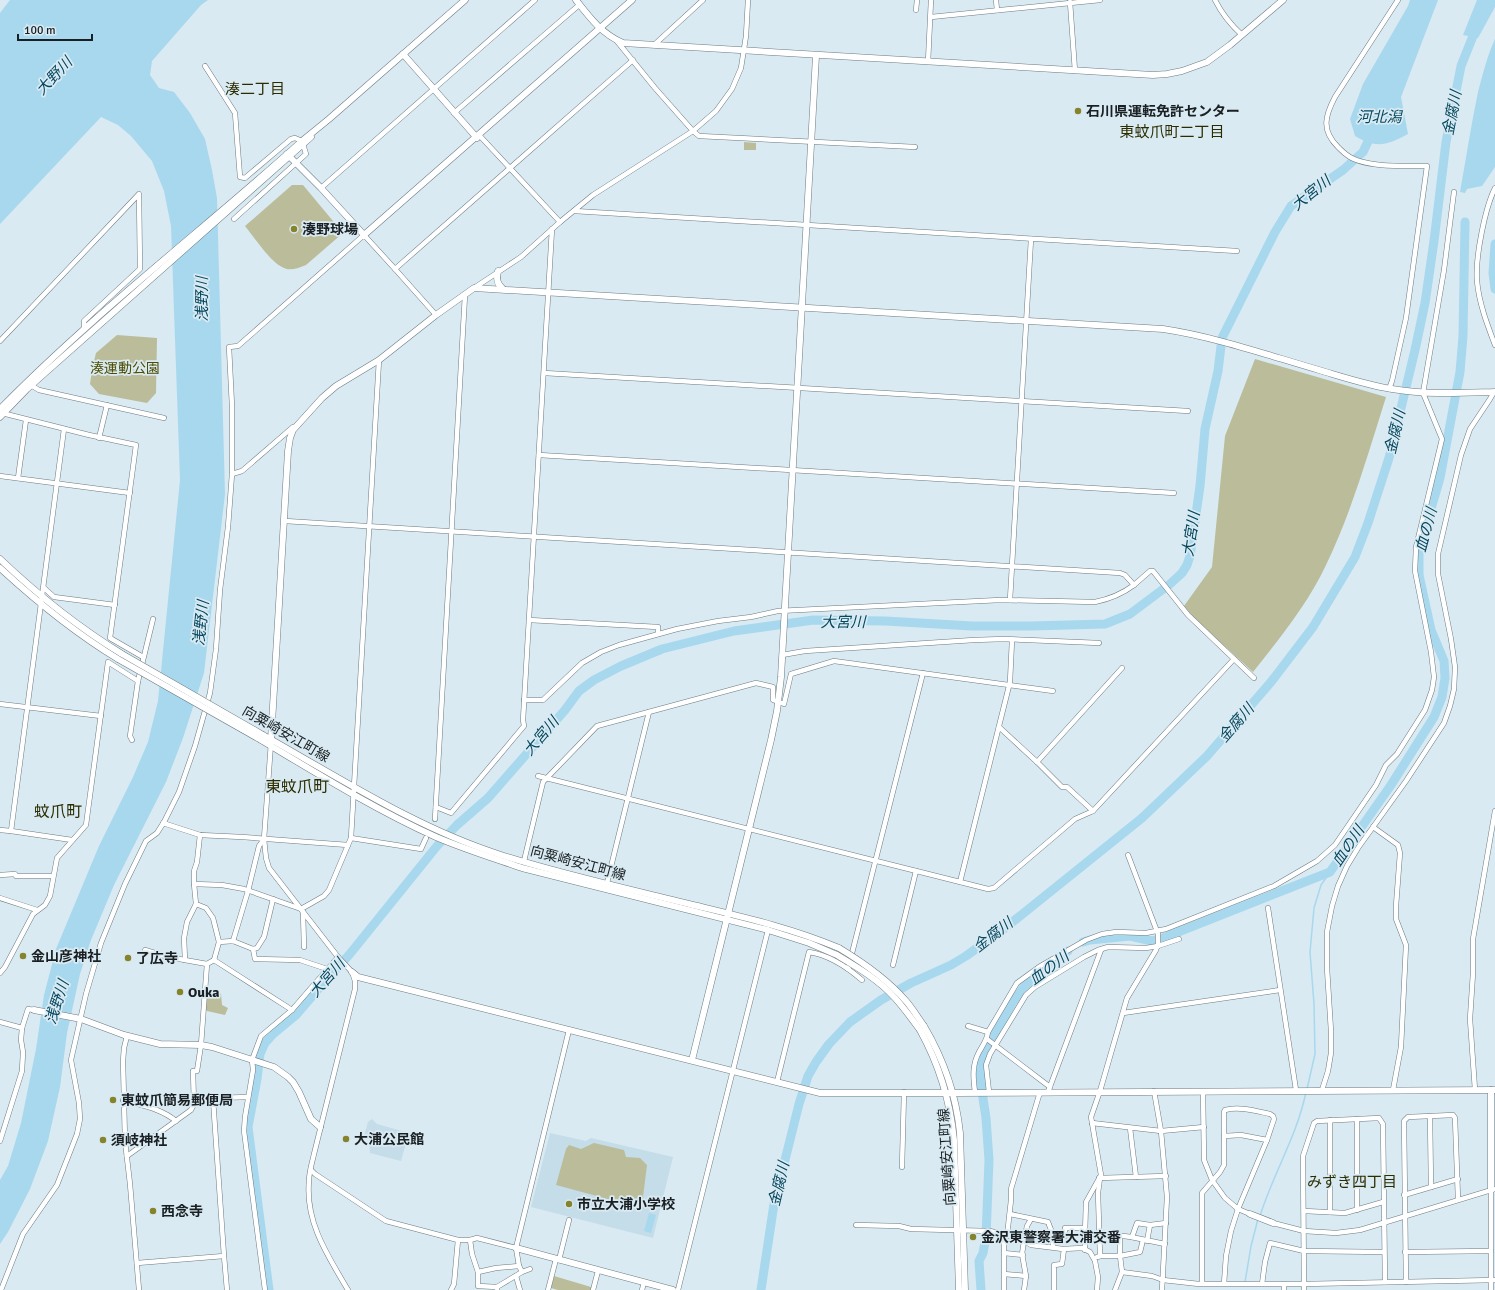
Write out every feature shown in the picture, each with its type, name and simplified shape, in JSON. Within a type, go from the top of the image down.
[{"type":"street","points":[[143,657],[110,638],[136,445],[99,438],[1,413],[84,330],[220,218],[329,119],[465,0]]},
{"type":"street","points":[[320,188],[535,0]]},
{"type":"street","points":[[1,1290],[23,1234],[57,1185],[77,1134],[80,1119],[79,1103],[71,1060],[79,1019],[95,959],[125,884],[146,841],[157,833],[179,792],[195,746],[210,693],[216,649],[220,590],[228,527],[232,474],[232,406],[229,347],[238,346],[632,0]]},
{"type":"street","points":[[654,46],[704,0]]},
{"type":"street","points":[[232,474],[242,471],[300,421],[336,386],[379,360],[436,315],[498,271],[521,257],[593,195],[692,131],[716,111],[725,100],[737,77],[744,51],[748,0]]},
{"type":"street","points":[[916,10],[917,0]]},
{"type":"street","points":[[928,62],[931,0]]},
{"type":"street","points":[[996,0],[997,10]]},
{"type":"street","points":[[931,17],[1100,0]]},
{"type":"street","points":[[1215,0],[1220,10],[1232,26],[1242,35]]},
{"type":"street","points":[[616,40],[624,43],[654,46],[1153,75],[1182,71],[1207,62],[1242,35],[1283,0]]},
{"type":"street","points":[[1391,389],[1406,318],[1427,166],[1374,164],[1348,156],[1334,142],[1328,132],[1325,121],[1329,108],[1335,97],[1398,0]]},
{"type":"street","points":[[454,113],[578,2],[599,28],[616,40],[692,131],[699,136],[811,143],[914,147]]},
{"type":"street","points":[[1070,2],[1075,71]]},
{"type":"street","points":[[403,54],[454,113],[511,167],[560,222]]},
{"type":"street","points":[[692,1060],[771,740],[778,702],[788,553],[816,56]]},
{"type":"street","points":[[396,269],[633,60]]},
{"type":"street","points":[[206,66],[235,113],[240,177],[245,178],[291,139],[295,138],[303,143],[306,154],[234,219]]},
{"type":"street","points":[[288,156],[396,269],[436,315]]},
{"type":"street","points":[[29,384],[167,261],[221,210],[288,156]]},
{"type":"street","points":[[1495,188],[1486,212],[1477,280],[1482,310],[1495,345]]},
{"type":"street","points":[[975,1092],[973,1077],[974,1066],[979,1052],[987,1039],[988,1032],[1017,983],[1039,967],[1086,940],[1102,934],[1116,932],[1146,933],[1166,929],[1274,886],[1317,861],[1335,845],[1376,785],[1386,765],[1397,754],[1425,710],[1432,690],[1434,677],[1431,652],[1415,571],[1416,548],[1442,439],[1422,393],[1444,270],[1454,192]]},
{"type":"street","points":[[0,341],[139,194],[140,269],[84,321],[84,330]]},
{"type":"street","points":[[574,211],[1237,251]]},
{"type":"street","points":[[436,807],[450,813],[524,726],[524,700],[552,229]]},
{"type":"street","points":[[1010,600],[1032,238]]},
{"type":"street","points":[[498,271],[498,283],[503,289]]},
{"type":"street","points":[[474,288],[1163,329],[1184,332],[1212,339],[1348,379],[1391,389],[1445,394],[1494,392]]},
{"type":"street","points":[[435,819],[465,295]]},
{"type":"street","points":[[302,911],[324,896],[329,890],[351,838],[379,360]]},
{"type":"street","points":[[544,372],[1188,411]]},
{"type":"street","points":[[29,384],[39,390],[164,418]]},
{"type":"street","points":[[1322,1090],[1328,1071],[1331,1053],[1327,932],[1332,906],[1338,886],[1354,854],[1406,781],[1444,723],[1450,706],[1454,689],[1455,667],[1438,574],[1438,554],[1461,455],[1470,429],[1494,392]]},
{"type":"street","points":[[99,438],[107,405]]},
{"type":"street","points":[[18,478],[26,420]]},
{"type":"street","points":[[300,421],[293,430],[290,438],[264,839],[266,858],[269,868],[338,957],[358,977],[820,1093],[1040,1092],[1049,1089],[1100,1091],[1493,1090],[1493,1190],[1491,1251],[1493,1280],[1491,1290]]},
{"type":"street","points":[[11,831],[64,429]]},
{"type":"street","points":[[539,455],[1174,493]]},
{"type":"street","points":[[0,476],[130,493]]},
{"type":"street","points":[[284,521],[1120,573],[1125,575],[1134,584]]},
{"type":"street","name":"向粟崎安江町線","points":[[0,559],[66,617],[120,657]]},
{"type":"street","name":"向粟崎安江町線","points":[[0,568],[20,587],[82,637],[262,737],[354,794],[388,813],[522,868],[726,921],[768,930],[838,952]]},
{"type":"street","points":[[524,700],[543,700],[582,663],[601,652],[619,645],[658,634],[718,621],[751,617],[778,611],[784,612],[1010,600],[1095,602],[1110,600],[1125,592],[1150,571],[1153,571],[1188,615],[1254,678]]},
{"type":"street","points":[[44,588],[54,596],[115,605]]},
{"type":"street","points":[[132,740],[130,736],[138,681],[152,619]]},
{"type":"street","points":[[529,620],[658,628],[658,634]]},
{"type":"street","points":[[782,654],[805,651],[966,640],[1099,642]]},
{"type":"street","points":[[960,882],[1010,685],[1012,640]]},
{"type":"street","points":[[538,776],[988,889],[994,888],[1075,819],[1093,811],[1234,659]]},
{"type":"street","points":[[524,861],[543,782],[597,726],[756,683],[773,687],[772,700],[784,704],[791,674],[834,661],[1053,691]]},
{"type":"street","points":[[0,973],[5,967],[33,914],[45,905],[50,896],[57,858],[86,824],[108,662],[138,681]]},
{"type":"street","points":[[1037,762],[1122,668]]},
{"type":"street","points":[[848,969],[923,673]]},
{"type":"street","points":[[0,704],[101,716]]},
{"type":"street","points":[[607,883],[650,712]]},
{"type":"street","points":[[999,727],[1062,787],[1067,787],[1093,811]]},
{"type":"street","name":"向粟崎安江町線","points":[[271,743],[354,786],[436,833]]},
{"type":"street","points":[[1475,1090],[1470,1019],[1473,973],[1472,939],[1495,811]]},
{"type":"street","points":[[163,823],[200,835],[348,845]]},
{"type":"street","points":[[1373,827],[1398,845],[1400,853],[1396,919],[1406,945],[1401,1047],[1393,1090]]},
{"type":"street","points":[[0,830],[72,840]]},
{"type":"street","points":[[185,960],[184,938],[186,927],[196,904],[194,872],[197,862],[200,835]]},
{"type":"street","points":[[351,838],[421,849],[426,838]]},
{"type":"street","points":[[233,941],[248,891],[259,846],[264,839]]},
{"type":"street","name":"向粟崎安江町線","points":[[480,851],[802,933],[866,965],[892,986],[906,1001],[940,1056],[954,1093],[960,1133],[966,1290]]},
{"type":"street","points":[[1100,1256],[1098,1193],[1101,1175],[1091,1117],[1127,998],[1158,945],[1157,932],[1128,855]]},
{"type":"street","points":[[893,964],[916,871]]},
{"type":"street","points":[[0,875],[15,874],[16,876],[54,876]]},
{"type":"street","points":[[194,884],[222,885],[248,891],[302,911]]},
{"type":"street","points":[[0,898],[37,910]]},
{"type":"street","points":[[219,942],[233,941],[253,949],[257,948],[264,937],[273,899]]},
{"type":"street","points":[[145,950],[207,964],[214,960],[219,942],[213,918],[206,908],[196,904]]},
{"type":"street","points":[[1268,908],[1280,990],[1299,1090]]},
{"type":"street","points":[[302,911],[304,946]]},
{"type":"street","points":[[678,1290],[768,930]]},
{"type":"street","points":[[988,1092],[986,1065],[990,1054],[1026,995],[1035,987],[1084,957],[1108,947],[1146,948],[1179,939]]},
{"type":"street","points":[[253,949],[255,959],[300,960],[327,969]]},
{"type":"street","points":[[1049,1089],[1101,950]]},
{"type":"street","points":[[777,1082],[809,952],[816,953],[837,962],[862,980]]},
{"type":"street","points":[[265,1290],[245,1143],[245,1117],[253,1070],[252,1060],[261,1036],[292,1010],[338,957]]},
{"type":"street","points":[[214,960],[292,1010]]},
{"type":"street","points":[[127,1156],[191,1110],[194,1104],[193,1071],[197,1072],[201,1045],[207,964]]},
{"type":"street","points":[[348,1290],[319,1239],[314,1225],[309,1192],[311,1170],[320,1127],[355,989],[355,981],[350,970]]},
{"type":"street","points":[[1123,1013],[1280,990]]},
{"type":"street","points":[[0,1141],[22,1071],[22,1028],[28,1009],[79,1019],[127,1036],[160,1044],[201,1045],[274,1067],[288,1077],[299,1092],[311,1119],[320,1127]]},
{"type":"street","points":[[0,1022],[22,1028]]},
{"type":"street","points":[[968,1026],[988,1032]]},
{"type":"street","name":"向粟崎安江町線","points":[[922,1028],[950,1105],[954,1140],[959,1290]]},
{"type":"street","points":[[522,1272],[519,1266],[516,1248],[569,1030]]},
{"type":"street","points":[[127,1036],[122,1060],[124,1141],[127,1156],[137,1263],[138,1290]]},
{"type":"street","points":[[987,1039],[1049,1089]]},
{"type":"street","points":[[1154,1091],[1161,1132],[1167,1197],[1162,1290]]},
{"type":"street","points":[[1203,1091],[1204,1160],[1212,1180],[1225,1198],[1238,1208],[1273,1223],[1304,1231],[1336,1233],[1360,1230],[1458,1199],[1493,1190]]},
{"type":"street","points":[[902,1167],[904,1092]]},
{"type":"street","points":[[1004,1290],[1004,1253],[1010,1214],[1011,1189],[1040,1092]]},
{"type":"street","points":[[194,1104],[228,1097],[248,1097]]},
{"type":"street","points":[[213,1099],[227,1290]]},
{"type":"street","points":[[123,1100],[151,1107],[168,1114],[176,1121]]},
{"type":"street","points":[[1202,1283],[1202,1193],[1220,1172],[1224,1164],[1224,1112],[1225,1110],[1230,1109],[1249,1110],[1273,1116],[1274,1119],[1267,1140],[1238,1208],[1231,1231],[1226,1256],[1224,1284]]},
{"type":"street","points":[[1430,1116],[1431,1187]]},
{"type":"street","points":[[1406,1282],[1404,1121],[1408,1117],[1453,1116],[1455,1118],[1458,1199]]},
{"type":"street","points":[[1304,1290],[1303,1156],[1314,1123],[1317,1121],[1379,1118],[1383,1124],[1385,1282]]},
{"type":"street","points":[[1357,1119],[1358,1210]]},
{"type":"street","points":[[1330,1120],[1330,1212]]},
{"type":"street","points":[[1092,1123],[1161,1132],[1204,1127]]},
{"type":"street","points":[[1130,1128],[1136,1177]]},
{"type":"street","points":[[1224,1136],[1241,1135],[1267,1140]]},
{"type":"street","points":[[311,1170],[386,1221],[458,1240],[470,1240],[477,1238],[674,1290]]},
{"type":"street","points":[[1100,1178],[1166,1176]]},
{"type":"street","points":[[1085,1250],[1086,1202],[1100,1178]]},
{"type":"street","points":[[1404,1195],[1458,1179]]},
{"type":"street","points":[[1304,1212],[1345,1213],[1384,1202]]},
{"type":"street","points":[[1010,1214],[1048,1222],[1053,1235],[1053,1248]]},
{"type":"street","points":[[1024,1290],[1026,1276],[1023,1256],[1024,1241],[1027,1226],[1031,1219]]},
{"type":"street","points":[[548,1290],[568,1220]]},
{"type":"street","points":[[1132,1237],[1137,1223],[1150,1225],[1166,1223]]},
{"type":"street","points":[[856,1225],[899,1226],[910,1230],[986,1231],[1024,1241],[1031,1245],[1064,1249],[1082,1248],[1090,1252],[1094,1259],[1098,1277],[1097,1290]]},
{"type":"street","points":[[1094,1259],[1100,1256],[1120,1256],[1140,1252],[1150,1225]]},
{"type":"street","points":[[1053,1235],[1065,1236],[1065,1228],[1085,1228]]},
{"type":"street","points":[[1100,1233],[1115,1234],[1165,1244]]},
{"type":"street","points":[[1114,1290],[1122,1272],[1120,1236]]},
{"type":"street","points":[[451,1290],[454,1284],[458,1240]]},
{"type":"street","points":[[470,1240],[472,1254],[478,1272],[478,1286],[497,1289],[522,1272],[530,1269]]},
{"type":"street","points":[[1262,1284],[1265,1262],[1270,1243],[1304,1251],[1384,1252]]},
{"type":"street","points":[[1054,1290],[1054,1265],[1062,1264],[1064,1249]]},
{"type":"street","points":[[1405,1252],[1491,1251]]},
{"type":"street","points":[[1004,1253],[1023,1256]]},
{"type":"street","points":[[137,1263],[224,1256]]},
{"type":"street","points":[[478,1272],[496,1268],[519,1266]]},
{"type":"street","points":[[593,1290],[598,1271]]},
{"type":"street","points":[[1122,1272],[1152,1276],[1163,1280],[1224,1284],[1493,1280]]},
{"type":"street","points":[[1004,1274],[1026,1276]]},
{"type":"street","points":[[516,1276],[520,1290]]},
{"type":"street","points":[[642,1290],[644,1282]]},
{"type":"street","points":[[1284,1284],[1284,1290]]},
{"type":"shaded area","points":[[372,1119],[377,1124],[409,1133],[401,1161],[370,1153],[369,1138],[364,1137],[368,1122]]},
{"type":"shaded area","points":[[550,1133],[586,1141],[591,1138],[673,1157],[653,1238],[531,1207]]},
{"type":"green space","points":[[744,142],[756,143],[756,150],[744,150]]},
{"type":"green space","name":"湊野球場","points":[[292,185],[303,185],[343,233],[306,265],[289,269],[284,268],[274,261],[245,226]]},
{"type":"green space","name":"湊運動公園","points":[[117,335],[157,338],[156,393],[147,403],[99,394],[90,384],[96,353]]},
{"type":"green space","points":[[1255,359],[1386,397],[1352,503],[1319,580],[1283,634],[1253,672],[1195,619],[1184,606],[1212,567],[1225,436]]},
{"type":"green space","points":[[206,987],[221,994],[222,1005],[228,1008],[225,1015],[207,1011],[205,1008]]},
{"type":"green space","points":[[594,1143],[624,1150],[626,1157],[640,1158],[647,1165],[643,1197],[646,1205],[645,1209],[556,1185],[566,1149],[569,1145],[581,1149]]},
{"type":"green space","points":[[554,1276],[591,1287],[591,1290],[558,1290],[551,1288]]},
{"type":"water","points":[[10,0],[208,0],[201,5],[152,61],[150,75],[159,88],[174,92],[190,113],[205,139],[212,170],[217,198],[225,494],[204,673],[183,738],[166,782],[114,885],[91,940],[80,974],[67,1033],[60,1087],[48,1141],[30,1189],[8,1232],[0,1244],[0,1180],[8,1166],[21,1123],[36,1049],[44,995],[56,949],[99,846],[133,777],[148,742],[158,701],[180,480],[171,226],[164,191],[152,161],[131,136],[118,125],[101,117],[0,224],[0,13]]},
{"type":"water","name":"河北潟","points":[[1410,0],[1438,0],[1401,97],[1408,134],[1388,143],[1370,143],[1355,136],[1350,119],[1363,84]]},
{"type":"water","points":[[1477,0],[1495,0],[1495,7],[1478,38],[1463,35]]},
{"type":"water","points":[[1495,39],[1495,167],[1482,186],[1467,189],[1465,193],[1460,192],[1478,92],[1487,58]]},
{"type":"water","points":[[649,1213],[656,1215],[651,1233],[644,1231]]},
{"type":"waterway","name":"金腐川","points":[[761,1290],[774,1204],[799,1104],[808,1076],[829,1044],[850,1022],[881,1000],[911,983],[951,965],[1005,928],[1142,818],[1207,756],[1271,682],[1313,627],[1355,557],[1368,523],[1389,458],[1415,350],[1425,303],[1446,142],[1461,66],[1477,26]]},
{"type":"waterway","name":"大宮川","points":[[269,1290],[248,1127],[260,1054],[265,1043],[273,1034],[296,1015],[349,955],[437,846],[457,825],[488,798],[565,710],[579,691],[594,680],[621,666],[662,649],[734,631],[813,620],[885,621],[972,626],[1105,624],[1130,614],[1170,584],[1182,573],[1187,565],[1190,556],[1200,486],[1205,429],[1218,371],[1222,338],[1275,232],[1291,206],[1343,170],[1363,152],[1372,133]]},
{"type":"waterway","name":"血の川","points":[[1083,942],[1130,936],[1152,941],[1163,938],[1330,872],[1391,785],[1434,717],[1442,697],[1445,678],[1444,661],[1431,630],[1419,575],[1419,550],[1440,478],[1460,372],[1463,336],[1465,222]]},
{"type":"waterway","points":[[1495,244],[1493,273],[1495,289]]},
{"type":"waterway","points":[[1307,1089],[1315,1054],[1314,1004],[1310,952],[1314,908],[1321,885],[1330,872]]},
{"type":"waterway","name":"血の川","points":[[981,1290],[979,1261],[983,1253],[986,1237],[989,1160],[980,1065],[983,1056],[1012,1003],[1024,987],[1068,951]]},
{"type":"waterway","points":[[1260,1216],[1271,1185],[1297,1124],[1306,1092]]},
{"type":"waterway","points":[[1245,1282],[1251,1246],[1258,1219]]},
{"type":"place","name":"石川県運転免許センター","points":[[1078,111]]},
{"type":"place","name":"湊野球場","points":[[294,229]]},
{"type":"place","name":"金山彦神社","points":[[23,956]]},
{"type":"place","name":"了広寺","points":[[128,958]]},
{"type":"place","name":"Ouka","points":[[180,992]]},
{"type":"place","name":"東蚊爪簡易郵便局","points":[[113,1100]]},
{"type":"place","name":"大浦公民館","points":[[346,1139]]},
{"type":"place","name":"須岐神社","points":[[103,1140]]},
{"type":"place","name":"市立大浦小学校","points":[[569,1204]]},
{"type":"place","name":"西念寺","points":[[153,1211]]},
{"type":"place","name":"金沢東警察署大浦交番","points":[[973,1237]]},
{"type":"district","name":"湊二丁目","points":[[255,89]]},
{"type":"district","name":"東蚊爪町二丁目","points":[[1172,132]]},
{"type":"district","name":"東蚊爪町","points":[[297,787]]},
{"type":"district","name":"蚊爪町","points":[[58,812]]},
{"type":"district","name":"みずき四丁目","points":[[1352,1182]]},
{"type":"water label","name":"大野川","points":[[54,76]]},
{"type":"water label","name":"浅野川","points":[[202,299]]},
{"type":"water label","name":"浅野川","points":[[201,623]]},
{"type":"water label","name":"浅野川","points":[[57,1002]]}]
